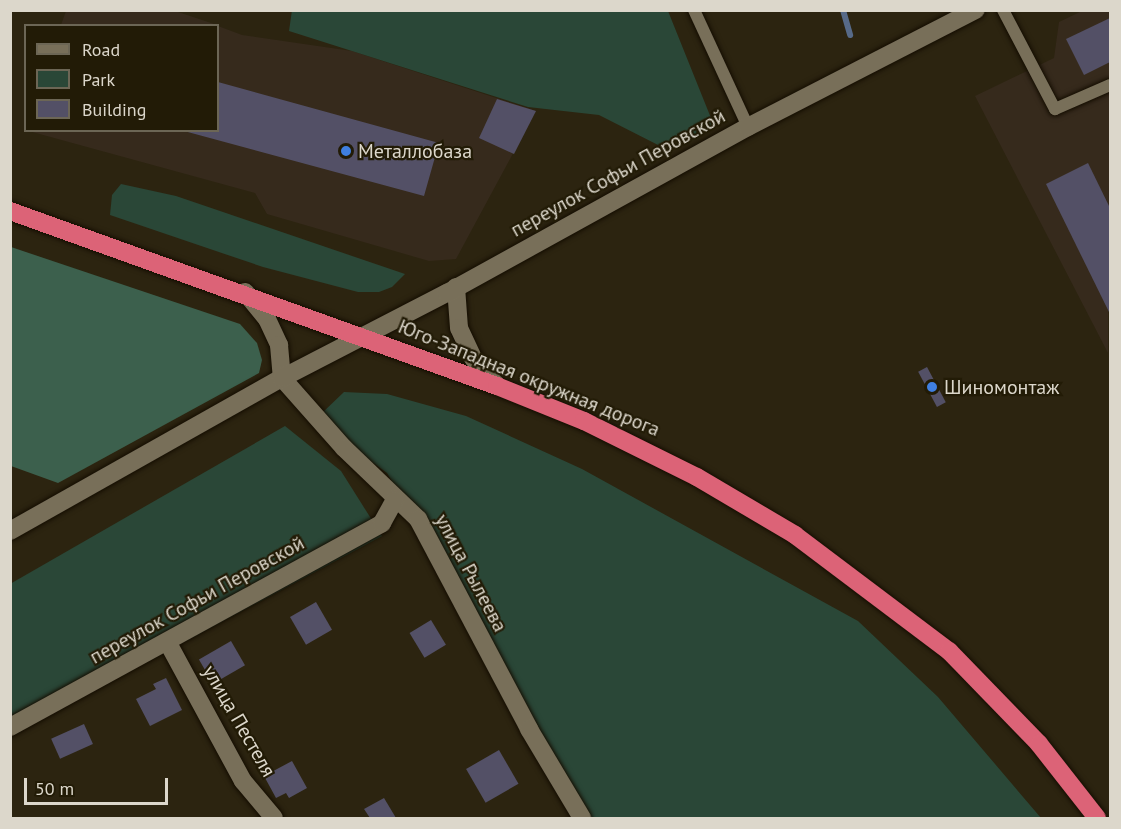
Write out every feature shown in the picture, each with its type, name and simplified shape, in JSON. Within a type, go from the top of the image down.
[{"type":"highway","name":"Юго-Западная окружная дорога","points":[[12,210],[363,335],[497,386],[644,448],[775,523],[842,568],[949,651],[1039,744],[1097,819]]},
{"type":"street","name":"переулок Софьи Перовской","points":[[10,531],[282,378],[456,287],[748,127],[976,10]]},
{"type":"street","points":[[456,287],[459,328],[473,358],[497,386]]},
{"type":"street","points":[[244,292],[267,320],[279,345],[282,378]]},
{"type":"street","name":"улица Рылеева","points":[[282,378],[395,500],[418,519],[529,729],[582,819]]},
{"type":"street","name":"переулок Софьи Перовской","points":[[10,727],[168,643],[382,522],[395,500]]},
{"type":"street","name":"улица Пестеля","points":[[168,643],[243,781],[274,819]]},
{"type":"lane","points":[[694,10],[748,127]]},
{"type":"lane","points":[[1003,10],[1055,109],[1110,85]]},
{"type":"shaded area","points":[[66,11],[175,11],[214,24],[61,24]]},
{"type":"shaded area","points":[[1082,11],[1110,11],[1108,353],[975,96],[1054,58],[1059,22]]},
{"type":"shaded area","points":[[219,26],[242,35],[352,51],[536,111],[456,259],[429,261],[267,214],[255,193],[32,132],[219,132]]},
{"type":"green space","points":[[292,10],[668,11],[715,128],[660,146],[599,115],[528,107],[289,31]]},
{"type":"green space","points":[[121,184],[176,196],[405,274],[392,287],[379,292],[358,292],[263,267],[110,215],[112,195]]},
{"type":"green space","points":[[11,247],[240,324],[257,343],[262,360],[259,373],[58,483],[11,466]]},
{"type":"green space","points":[[344,392],[387,394],[466,416],[582,469],[858,621],[938,697],[1041,818],[588,818],[387,473],[343,441],[322,413]]},
{"type":"green space","points":[[285,426],[341,471],[382,536],[11,735],[10,584]]},
{"type":"building","points":[[1110,18],[1110,62],[1084,75],[1066,39]]},
{"type":"building","points":[[219,82],[439,143],[424,196],[188,132],[219,132]]},
{"type":"building","points":[[497,99],[536,111],[514,154],[479,138]]},
{"type":"building","points":[[1088,163],[1110,208],[1110,314],[1046,184]]},
{"type":"building","name":"Шиномонтаж","points":[[927,367],[946,402],[937,407],[918,372]]},
{"type":"building","points":[[316,602],[332,630],[306,645],[290,617]]},
{"type":"building","points":[[431,620],[446,645],[425,658],[410,633]]},
{"type":"building","points":[[231,641],[245,665],[213,684],[199,660]]},
{"type":"building","points":[[166,678],[182,710],[150,726],[136,699],[156,689],[153,684]]},
{"type":"building","points":[[84,724],[93,744],[60,759],[51,739]]},
{"type":"building","points":[[499,750],[518,784],[486,803],[466,769]]},
{"type":"building","points":[[292,761],[307,788],[289,798],[286,793],[276,798],[264,776]]},
{"type":"building","points":[[384,798],[396,818],[370,818],[364,809]]},
{"type":"waterway","points":[[843,10],[850,35]]},
{"type":"place","name":"Металлобаза","points":[[346,151]]},
{"type":"place","name":"Шиномонтаж","points":[[932,387]]}]
